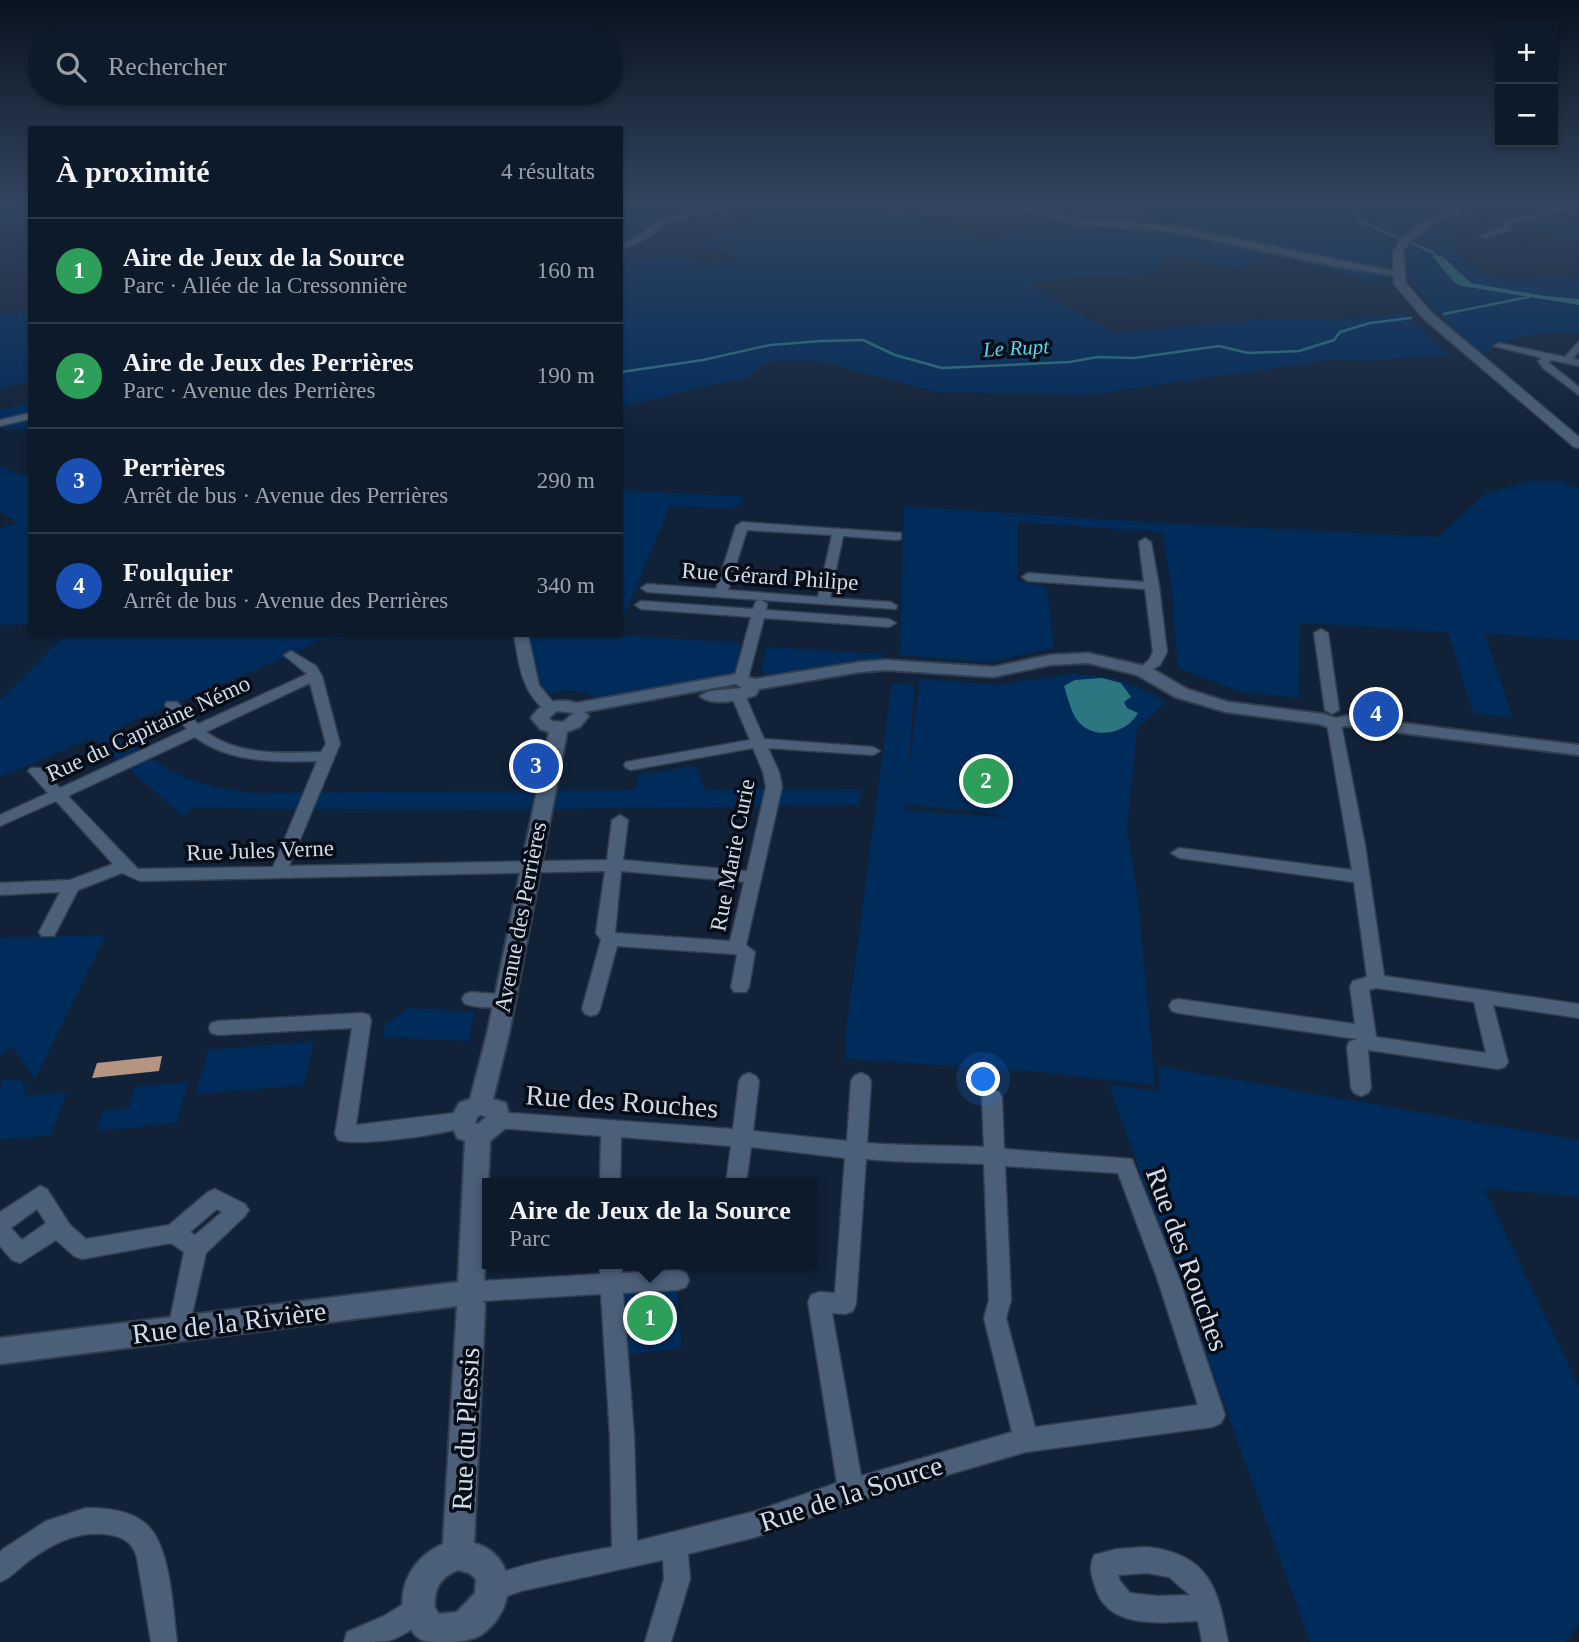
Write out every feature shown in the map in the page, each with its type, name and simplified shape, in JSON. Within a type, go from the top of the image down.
[{"type":"main road","points":[[1399,281],[1420,308],[1579,444]]},
{"type":"street","points":[[1499,346],[1579,363]]},
{"type":"street","points":[[1568,359],[1578,347]]},
{"type":"street","points":[[1552,356],[1544,361],[1546,366],[1579,392]]},
{"type":"street","points":[[0,424],[28,417]]},
{"type":"street","points":[[721,594],[742,526],[897,536]]},
{"type":"street","points":[[822,601],[838,533]]},
{"type":"street","points":[[1143,671],[1155,662],[1160,652],[1146,542]]},
{"type":"street","points":[[1028,577],[1153,586]]},
{"type":"street","name":"Rue Gérard Philipe","points":[[647,588],[891,606]]},
{"type":"street","points":[[737,687],[764,597]]},
{"type":"street","points":[[641,605],[889,623]]},
{"type":"street","points":[[1321,633],[1376,981]]},
{"type":"street","points":[[521,637],[532,688],[540,701],[550,707],[564,705],[578,712],[860,667],[886,665],[993,672],[1013,670],[1037,662],[1074,658],[1103,660],[1143,671],[1181,693],[1226,707],[1579,741]]},
{"type":"street","points":[[278,872],[333,744],[315,676],[311,669],[291,655]]},
{"type":"street","name":"Rue du Capitaine Némo","points":[[0,821],[199,732],[221,718],[315,676]]},
{"type":"street","name":"Rue Marie Curie","points":[[737,687],[771,772],[774,787],[737,948]]},
{"type":"street","points":[[172,705],[212,742],[241,752],[278,757],[326,756]]},
{"type":"street","points":[[550,707],[540,718],[546,725],[559,728],[573,724],[578,712]]},
{"type":"street","points":[[1334,717],[1579,750]]},
{"type":"street","name":"Avenue des Perrières","points":[[480,1120],[559,728]]},
{"type":"street","points":[[631,765],[759,743],[873,751]]},
{"type":"street","name":"Rue Jules Verne","points":[[36,771],[124,866],[132,873],[157,877],[614,865],[753,877]]},
{"type":"street","points":[[620,820],[605,933],[610,939],[737,948],[746,952],[740,987]]},
{"type":"street","points":[[1179,853],[1360,877]]},
{"type":"street","points":[[0,889],[72,886],[124,866]]},
{"type":"street","points":[[48,932],[72,886]]},
{"type":"street","points":[[591,1009],[610,939]]},
{"type":"street","points":[[1366,1038],[1359,986],[1376,981],[1579,1011]]},
{"type":"street","points":[[1178,1006],[1498,1062],[1482,997]]},
{"type":"street","points":[[471,999],[504,1000]]},
{"type":"street","name":"Rue des Rouches","points":[[218,1028],[362,1024],[345,1134],[376,1133],[480,1120],[741,1138],[913,1155],[939,1153],[1125,1165],[1168,1278],[1213,1415]]},
{"type":"street","points":[[1361,1088],[1356,1047],[1366,1038]]},
{"type":"street","name":"Rue des Rouches","points":[[737,1178],[749,1081]]},
{"type":"street","points":[[851,1491],[819,1302],[845,1304],[861,1082]]},
{"type":"street","points":[[992,1098],[1000,1300],[995,1318],[1026,1440]]},
{"type":"street","name":"Rue du Plessis","points":[[458,1554],[480,1120]]},
{"type":"street","points":[[610,1178],[611,1129]]},
{"type":"street","points":[[0,1224],[40,1195],[59,1226],[82,1249],[174,1233],[215,1198],[238,1210],[196,1248],[178,1329]]},
{"type":"street","points":[[0,1231],[20,1254],[59,1226]]},
{"type":"street","points":[[174,1233],[196,1248]]},
{"type":"street","points":[[610,1273],[622,1436],[625,1557]]},
{"type":"street","name":"Rue de la Rivière","points":[[0,1350],[470,1294],[610,1273],[678,1280]]},
{"type":"street","name":"Rue de la Source","points":[[493,1588],[521,1578],[625,1557],[756,1524],[851,1491],[1026,1440],[1213,1415]]},
{"type":"street","points":[[0,1569],[23,1547],[47,1533],[77,1522],[108,1520],[135,1529],[146,1545],[164,1642]]},
{"type":"street","points":[[658,1642],[677,1579],[675,1544]]},
{"type":"street","points":[[458,1554],[472,1556],[483,1562],[491,1574],[493,1588],[491,1601],[476,1622],[452,1638],[430,1628],[418,1608],[418,1594],[423,1580],[433,1567],[458,1554]]},
{"type":"street","points":[[357,1642],[393,1625],[418,1608]]},
{"type":"street","points":[[1208,1608],[1215,1642]]},
{"type":"shaded area","points":[[623,281],[1039,281],[1028,285],[1116,333],[1261,319],[1339,319],[1404,313],[1447,354],[1370,361],[1329,360],[1089,395],[937,392],[819,361],[772,361],[762,364],[746,379],[709,385],[623,406]]},
{"type":"shaded area","points":[[1413,281],[1453,281],[1462,286],[1579,305],[1579,333],[1529,335],[1505,342],[1483,355],[1435,311]]},
{"type":"shaded area","points":[[1453,281],[1468,281],[1545,296],[1579,299],[1579,305],[1462,286]]},
{"type":"shaded area","points":[[1468,281],[1579,281],[1579,299],[1545,296]]},
{"type":"shaded area","points":[[28,310],[28,381],[0,388],[0,315]]},
{"type":"shaded area","points":[[28,403],[28,429],[4,430],[0,426],[0,410]]},
{"type":"shaded area","points":[[0,466],[22,476],[28,474],[28,624],[0,625],[0,528],[18,523],[0,511]]},
{"type":"shaded area","points":[[1562,481],[1579,488],[1579,640],[1485,634],[1513,718],[1473,713],[1448,632],[1300,623],[1299,698],[1237,691],[1178,668],[1171,581],[1162,532],[1018,522],[1018,581],[1047,587],[1054,648],[988,662],[900,655],[904,506],[1439,537],[1483,495],[1525,482]]},
{"type":"shaded area","points":[[623,490],[746,497],[735,509],[670,506],[623,618]]},
{"type":"shaded area","points":[[623,635],[741,643],[735,674],[718,682],[599,701],[578,691],[540,695],[528,637]]},
{"type":"shaded area","points":[[63,637],[353,637],[316,641],[291,655],[119,727],[148,756],[180,775],[215,787],[255,793],[636,790],[638,775],[695,766],[705,790],[861,789],[858,805],[476,810],[195,808],[183,816],[93,738],[0,777],[0,700]]},
{"type":"shaded area","points":[[767,647],[883,654],[880,659],[771,675],[761,671]]},
{"type":"shaded area","points":[[1070,674],[1084,675],[1120,681],[1166,702],[1137,729],[1127,828],[1139,907],[1155,1085],[1030,1071],[846,1059],[845,1040],[892,683],[914,685],[908,779],[920,679],[998,685]],"holes":[[[906,805],[974,811],[1013,818],[904,810]]]},
{"type":"shaded area","points":[[1102,678],[1121,683],[1131,697],[1124,702],[1127,708],[1138,713],[1125,726],[1108,733],[1098,733],[1082,725],[1073,713],[1064,686],[1075,680]]},
{"type":"shaded area","points":[[106,935],[35,1079],[13,1047],[0,1055],[0,938]]},
{"type":"shaded area","points":[[409,1008],[475,1012],[468,1041],[384,1037],[385,1024]]},
{"type":"shaded area","points":[[314,1041],[304,1085],[196,1094],[208,1050]]},
{"type":"shaded area","points":[[1158,1066],[1579,1140],[1579,1197],[1484,1188],[1579,1387],[1579,1624],[1564,1642],[1310,1642],[1109,1085],[1160,1091]]},
{"type":"shaded area","points":[[3,1080],[21,1080],[27,1086],[23,1096],[67,1092],[51,1135],[0,1140],[0,1088]]},
{"type":"shaded area","points":[[188,1082],[177,1123],[97,1131],[103,1111],[129,1108],[135,1087]]},
{"type":"shaded area","points":[[676,1285],[682,1348],[622,1355],[618,1289]]},
{"type":"building","points":[[162,1056],[159,1071],[92,1078],[97,1063]]},
{"type":"waterway","name":"Le Rupt","points":[[1444,314],[1529,297]]},
{"type":"waterway","name":"Le Rupt","points":[[623,372],[703,360],[770,345],[821,341],[863,340],[895,355],[942,368],[1070,362],[1097,357],[1134,358],[1219,346],[1248,353],[1299,351],[1334,340],[1340,332],[1370,323],[1411,318]]},
{"type":"place","name":"Foulquier","points":[[1376,714]]},
{"type":"place","name":"Perrières","points":[[536,766]]},
{"type":"place","name":"Aire de Jeux des Perrières","points":[[986,781]]},
{"type":"place","name":"Aire de Jeux de la Source","points":[[650,1318]]}]
